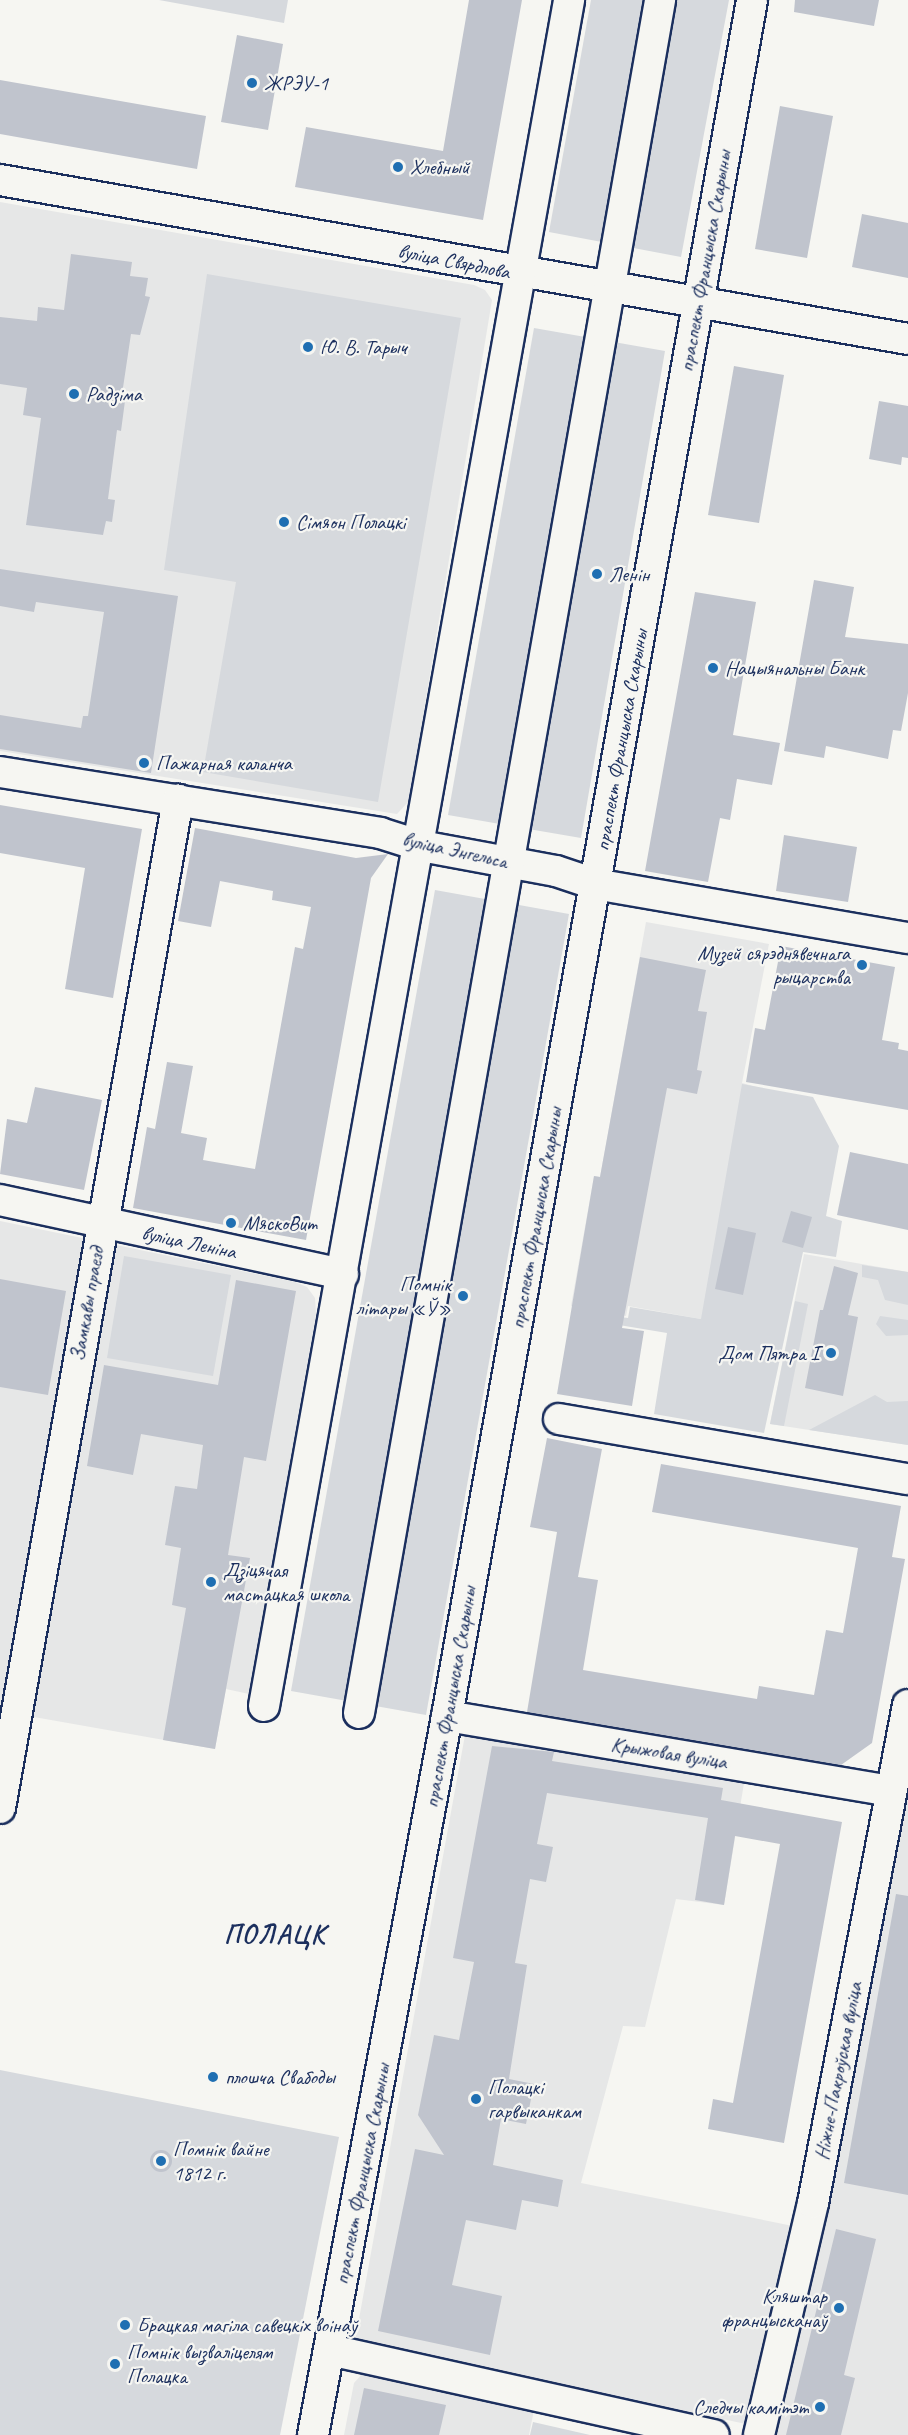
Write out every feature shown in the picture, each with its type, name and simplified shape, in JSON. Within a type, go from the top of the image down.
[{"type":"street","points":[[264,1706],[421,846],[569,0]]},
{"type":"street","points":[[359,1713],[660,0]]},
{"type":"street","name":"праспект Францыска Скарыны","points":[[313,2435],[447,1716],[752,0]]},
{"type":"street","name":"вуліца Свярдлова","points":[[0,180],[609,289],[908,339]]},
{"type":"street","name":"вуліца Энгельса","points":[[0,772],[380,832],[421,846],[556,871],[595,884],[908,938]]},
{"type":"street","name":"Замкавы праезд","points":[[0,1808],[178,800]]},
{"type":"street","name":"вуліца Леніна","points":[[0,1200],[102,1224],[343,1274]]},
{"type":"street","points":[[559,1419],[908,1479]]},
{"type":"street","name":"Ніжне-Пакроўская вуліца","points":[[759,2435],[813,2203],[908,1704]]},
{"type":"street","name":"Крыжовая вуліца","points":[[447,1716],[891,1791]]},
{"type":"street","points":[[330,2350],[714,2435]]},
{"type":"shaded area","points":[[159,0],[288,0],[284,23]]},
{"type":"shaded area","points":[[591,0],[729,0],[681,257],[549,232]]},
{"type":"shaded area","points":[[0,202],[474,285],[485,290],[492,300],[409,801],[397,814],[0,751]]},
{"type":"shaded area","points":[[207,274],[461,318],[378,802],[203,772],[236,582],[164,570]]},
{"type":"shaded area","points":[[534,328],[665,351],[581,838],[448,815]]},
{"type":"shaded area","points":[[435,890],[569,914],[426,1715],[291,1691]]},
{"type":"shaded area","points":[[646,922],[769,944],[742,1083],[801,1099],[757,1329],[628,1306],[626,1316],[571,1306],[594,1176],[600,1177]]},
{"type":"shaded area","points":[[742,1084],[813,1097],[839,1146],[826,1216],[842,1221],[836,1257],[803,1252],[764,1433],[654,1414],[667,1333],[619,1325],[620,1317],[628,1318],[630,1307],[701,1319]]},
{"type":"shaded area","points":[[0,1221],[295,1282],[307,1287],[315,1298],[316,1314],[249,1694],[226,1689],[215,1749],[0,1711]]},
{"type":"shaded area","points":[[804,1254],[908,1272],[908,1445],[770,1424]]},
{"type":"shaded area","points":[[124,1256],[231,1275],[213,1376],[107,1358]]},
{"type":"shaded area","points":[[862,1265],[908,1272],[908,1305],[885,1300],[878,1280],[862,1277]]},
{"type":"shaded area","points":[[795,1301],[808,1304],[784,1426],[770,1424]]},
{"type":"shaded area","points":[[880,1316],[908,1320],[908,1335],[886,1336],[876,1324]]},
{"type":"shaded area","points":[[875,1395],[887,1402],[908,1401],[908,1445],[809,1430]]},
{"type":"shaded area","points":[[471,1731],[745,1777],[724,1905],[676,1899],[645,2027],[623,2026],[581,2183],[793,2226],[746,2424],[355,2341],[465,1735]]},
{"type":"shaded area","points":[[908,1773],[908,2435],[773,2435]]},
{"type":"shaded area","points":[[0,2070],[339,2137],[280,2435],[0,2435]]},
{"type":"shaded area","points":[[362,2374],[534,2410],[529,2435],[344,2435],[354,2383]]},
{"type":"shaded area","points":[[533,2422],[590,2435],[530,2435]]},
{"type":"building","points":[[469,0],[522,0],[483,220],[295,187],[306,127],[443,151]]},
{"type":"building","points":[[795,0],[879,0],[874,26],[794,12]]},
{"type":"building","name":"ЖРЭУ-1","points":[[237,35],[283,44],[268,130],[221,122]]},
{"type":"building","points":[[0,80],[206,116],[197,169],[0,134]]},
{"type":"building","points":[[780,106],[833,116],[807,258],[755,249]]},
{"type":"building","points":[[862,214],[908,223],[908,278],[852,267]]},
{"type":"building","name":"Радзіма","points":[[71,254],[132,262],[130,276],[148,278],[145,296],[150,297],[140,335],[131,334],[121,401],[125,401],[121,431],[117,430],[108,499],[115,500],[112,522],[106,521],[103,535],[26,525],[41,418],[23,415],[27,388],[0,384],[0,317],[37,321],[38,307],[64,310]]},
{"type":"building","points":[[734,366],[784,375],[759,523],[708,515]]},
{"type":"building","points":[[879,401],[908,406],[908,458],[902,457],[901,465],[869,459]]},
{"type":"building","points":[[0,569],[178,596],[151,773],[0,749],[0,715],[81,728],[83,716],[88,716],[104,612],[36,602],[34,612],[0,606]]},
{"type":"building","points":[[814,580],[854,587],[845,637],[908,644],[908,693],[901,731],[893,730],[888,759],[826,746],[824,758],[784,751]]},
{"type":"building","name":"Нацыянальны Банк","points":[[695,592],[756,602],[733,735],[780,743],[772,785],[737,779],[730,820],[720,818],[708,882],[645,871]]},
{"type":"building","points":[[0,805],[142,829],[113,998],[65,989],[85,868],[0,853]]},
{"type":"building","points":[[195,828],[356,858],[388,854],[371,878],[306,1240],[133,1208],[147,1127],[155,1129],[167,1062],[193,1066],[181,1133],[207,1138],[203,1160],[255,1169],[295,947],[303,949],[311,907],[272,900],[273,891],[220,881],[211,927],[178,921]]},
{"type":"building","points":[[784,835],[857,847],[848,902],[776,891]]},
{"type":"building","points":[[781,946],[895,967],[882,1040],[899,1043],[898,1049],[908,1051],[908,1110],[746,1082],[755,1028],[765,1030]]},
{"type":"building","points":[[640,957],[706,970],[698,1011],[707,1012],[697,1070],[702,1071],[697,1094],[667,1088],[622,1328],[644,1331],[632,1406],[557,1394],[594,1176],[600,1177]]},
{"type":"building","points":[[35,1087],[102,1100],[84,1190],[0,1174],[7,1119],[27,1123]]},
{"type":"building","points":[[850,1152],[908,1164],[908,1230],[837,1215]]},
{"type":"building","points":[[791,1211],[812,1217],[803,1248],[782,1242]]},
{"type":"building","points":[[728,1227],[756,1233],[743,1295],[715,1289]]},
{"type":"building","name":"Дом Пятра І","points":[[834,1266],[858,1273],[848,1315],[858,1317],[843,1396],[805,1388],[820,1310],[823,1310]]},
{"type":"building","points":[[0,1279],[66,1291],[48,1395],[0,1387]]},
{"type":"building","points":[[236,1280],[296,1291],[266,1461],[244,1457],[228,1555],[250,1558],[215,1749],[163,1740],[186,1608],[172,1605],[181,1548],[165,1545],[175,1486],[197,1489],[203,1445],[141,1434],[133,1475],[87,1466],[104,1365],[218,1385]]},
{"type":"building","points":[[547,1438],[602,1449],[578,1577],[598,1580],[583,1670],[757,1699],[759,1686],[814,1695],[826,1630],[843,1633],[858,1548],[652,1512],[661,1464],[901,1506],[892,1557],[905,1559],[872,1743],[841,1765],[527,1712],[557,1532],[530,1527]]},
{"type":"building","points":[[492,1746],[554,1752],[552,1761],[723,1788],[721,1800],[842,1822],[784,2143],[708,2129],[713,2099],[733,2103],[780,1844],[735,1836],[724,1905],[695,1900],[708,1818],[547,1793],[537,1844],[553,1847],[546,1882],[530,1879],[515,1963],[527,1965],[509,2079],[534,2084],[526,2124],[501,2119],[493,2165],[563,2180],[558,2207],[522,2200],[516,2230],[466,2220],[452,2285],[502,2296],[490,2355],[378,2331],[415,2149],[444,2155],[418,2115],[434,2035],[459,2040],[474,1962],[453,1958]]},
{"type":"building","points":[[896,1894],[908,1896],[908,2195],[844,2183]]},
{"type":"building","name":"Помнік вайне 1812 г.","points":[[157,2150],[165,2150],[172,2157],[172,2165],[165,2172],[157,2172],[150,2165],[150,2157]]},
{"type":"building","points":[[836,2229],[876,2239],[844,2375],[855,2378],[841,2435],[786,2435]]},
{"type":"building","points":[[364,2388],[446,2405],[439,2435],[354,2435]]},
{"type":"place","name":"ЖРЭУ-1","points":[[252,83]]},
{"type":"place","name":"Хлебный","points":[[398,167]]},
{"type":"place","name":"Ю. В. Тарыч","points":[[308,347]]},
{"type":"place","name":"Радзіма","points":[[74,394]]},
{"type":"place","name":"Сімяон Полацкі","points":[[284,522]]},
{"type":"place","name":"Ленін","points":[[597,574]]},
{"type":"place","name":"Нацыянальны Банк","points":[[713,668]]},
{"type":"place","name":"Пажарная каланча","points":[[144,763]]},
{"type":"place","name":"Музей сярэднявечнага рыцарства","points":[[862,965]]},
{"type":"place","name":"МяскоВит","points":[[231,1223]]},
{"type":"place","name":"Помнік літары «Ў»","points":[[463,1296]]},
{"type":"place","name":"Дом Пятра І","points":[[831,1353]]},
{"type":"place","name":"Дзіцячая мастацкая школа","points":[[211,1582]]},
{"type":"place","name":"плошча Свабоды","points":[[213,2077]]},
{"type":"place","name":"Полацкі гарвыканкам","points":[[476,2099]]},
{"type":"place","name":"Помнік вайне 1812 г.","points":[[161,2161]]},
{"type":"place","name":"Кляштар францысканаў","points":[[839,2308]]},
{"type":"place","name":"Брацкая магіла савецкіх воінаў","points":[[125,2325]]},
{"type":"place","name":"Помнік вызваліцелям Полацка","points":[[115,2364]]},
{"type":"place","name":"Следчы камітэт","points":[[820,2407]]},
{"type":"district","name":"ПОЛАЦК","points":[[275,1935]]}]
